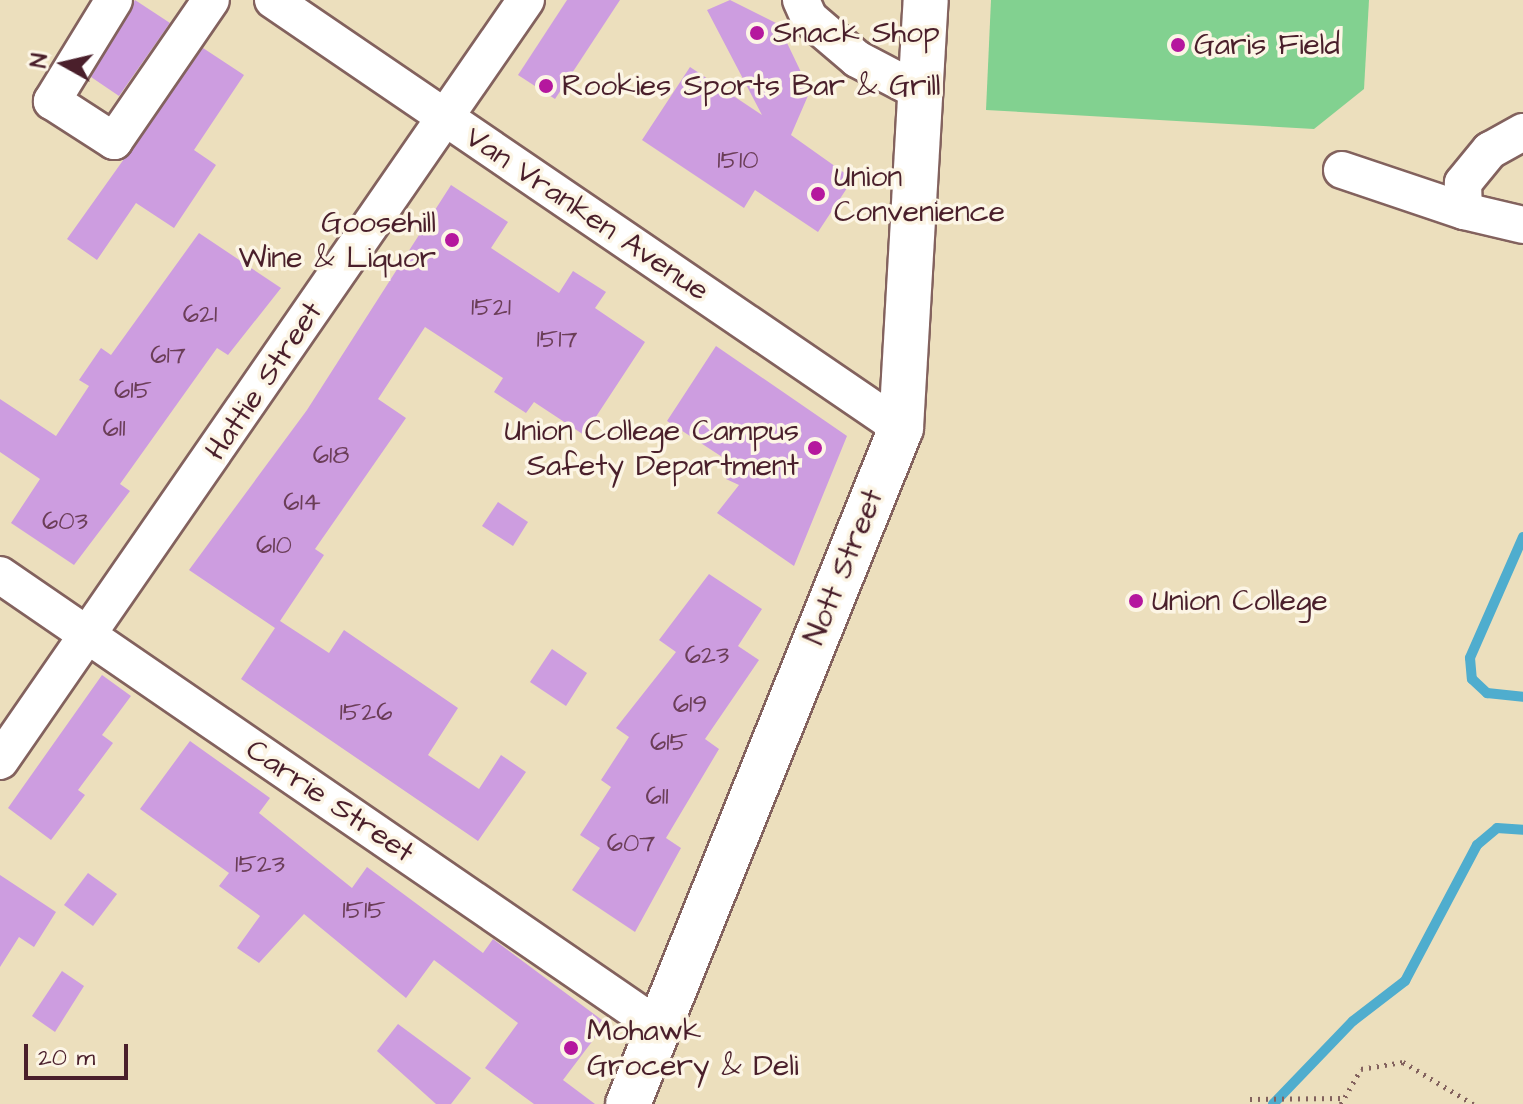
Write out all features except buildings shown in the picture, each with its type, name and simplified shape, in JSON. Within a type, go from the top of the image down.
[{"type":"main road","name":"Nott Street","points":[[628,1104],[901,428],[926,0]]},
{"type":"street","points":[[114,0],[52,101],[114,141],[211,0]]},
{"type":"street","name":"Van Vranken Avenue","points":[[273,0],[901,428]]},
{"type":"street","name":"Hattie Street","points":[[0,761],[526,0]]},
{"type":"street","points":[[801,0],[809,18],[857,59],[920,92]]},
{"type":"street","points":[[1464,211],[1463,183],[1490,150],[1523,132]]},
{"type":"street","points":[[1342,170],[1464,211],[1523,225]]},
{"type":"street","name":"Carrie Street","points":[[0,575],[659,1027]]},
{"type":"path","points":[[1250,1099],[1342,1101],[1361,1069],[1403,1062],[1473,1104]]},
{"type":"green space","name":"Garis Field","points":[[991,0],[1369,0],[1364,89],[1314,129],[986,110]]},
{"type":"waterway","points":[[1523,537],[1470,658],[1472,679],[1487,693],[1523,697]]},
{"type":"waterway","points":[[1273,1104],[1353,1021],[1405,981],[1477,845],[1497,828],[1523,830]]},
{"type":"place","name":"Snack Shop","points":[[757,33]]},
{"type":"place","name":"Garis Field","points":[[1178,45]]},
{"type":"place","name":"Rookies Sports Bar & Grill","points":[[546,86]]},
{"type":"place","name":"Union Convenience","points":[[818,194]]},
{"type":"place","name":"Goosehill Wine & Liquor","points":[[452,240]]},
{"type":"place","name":"Union College Campus Safety Department","points":[[815,448]]},
{"type":"place","name":"Union College","points":[[1136,601]]},
{"type":"place","name":"Mohawk Grocery & Deli","points":[[571,1048]]}]
